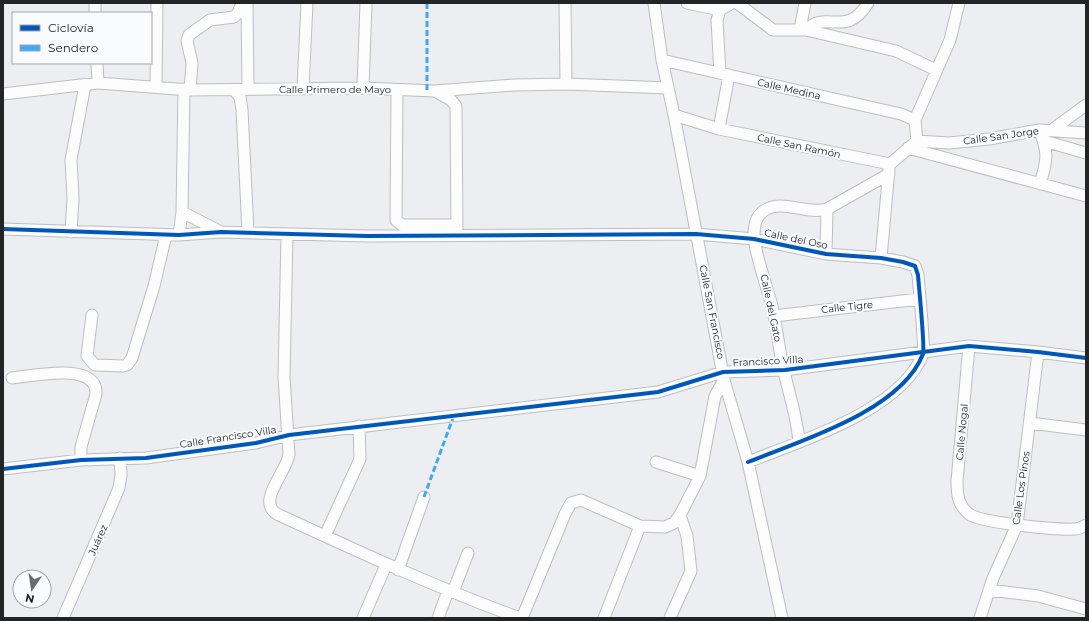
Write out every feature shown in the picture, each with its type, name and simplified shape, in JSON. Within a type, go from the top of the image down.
[{"type":"street","points":[[156,86],[157,3]]},
{"type":"street","points":[[179,235],[182,212],[187,89],[192,64],[187,41],[189,35],[210,20],[234,17],[238,13],[242,3]]},
{"type":"street","points":[[247,3],[248,89]]},
{"type":"street","points":[[302,88],[307,3]]},
{"type":"street","points":[[363,88],[366,3]]},
{"type":"street","points":[[565,3],[566,84]]},
{"type":"street","name":"Calle San Francisco","points":[[654,3],[662,60],[724,376],[748,462],[782,618]]},
{"type":"street","points":[[687,3],[720,10],[732,3]]},
{"type":"street","points":[[737,3],[773,30],[803,30],[896,51],[936,70]]},
{"type":"street","points":[[803,30],[805,3]]},
{"type":"street","points":[[803,30],[811,25],[822,22],[849,22],[861,15],[868,3]]},
{"type":"street","points":[[754,239],[754,225],[759,216],[765,210],[774,207],[786,206],[817,212],[827,209],[889,169],[908,148],[917,141],[915,120],[950,40],[959,3]]},
{"type":"street","points":[[719,129],[725,74],[717,20],[720,10]]},
{"type":"street","name":"Calle Medina","points":[[662,60],[901,114],[915,120]]},
{"type":"street","points":[[97,64],[98,84]]},
{"type":"street","name":"Calle Primero de Mayo","points":[[3,94],[98,84],[234,90],[363,88],[435,91],[514,85],[566,84],[668,88]]},
{"type":"street","points":[[71,232],[73,198],[71,160],[84,85]]},
{"type":"street","points":[[234,90],[240,98],[242,110],[248,232]]},
{"type":"street","points":[[397,90],[396,220],[402,225],[457,230]]},
{"type":"street","points":[[435,91],[451,100],[456,106],[457,230]]},
{"type":"street","points":[[1052,130],[1086,105]]},
{"type":"street","name":"Calle San Ramón","points":[[674,115],[719,129],[889,169]]},
{"type":"street","points":[[1039,130],[1044,141],[1047,160],[1040,184]]},
{"type":"street","name":"Calle San Jorge","points":[[917,141],[949,143],[989,139],[1039,130],[1086,133]]},
{"type":"street","points":[[1044,141],[1086,153]]},
{"type":"street","points":[[928,154],[931,142]]},
{"type":"street","points":[[908,148],[1086,196]]},
{"type":"street","points":[[881,258],[889,169]]},
{"type":"street","points":[[826,254],[827,209]]},
{"type":"street","points":[[182,212],[221,232]]},
{"type":"street","points":[[3,229],[166,235],[221,232],[287,234],[457,230]]},
{"type":"street","name":"Calle del Oso","points":[[457,230],[696,234],[754,239],[826,254],[881,258],[915,266],[918,275],[919,299]]},
{"type":"street","points":[[287,234],[284,377],[289,435],[288,461],[269,498],[269,503],[273,511],[386,565],[450,592],[521,618],[571,503],[580,500],[640,526],[665,527],[674,523],[680,515],[700,476],[715,396],[724,376]]},
{"type":"street","points":[[92,315],[87,356],[91,362],[95,365],[127,365],[132,358],[154,286],[166,235]]},
{"type":"street","name":"Calle del Gato","points":[[754,239],[774,316],[799,442]]},
{"type":"street","points":[[748,462],[799,442],[871,410],[910,376],[923,353],[919,299]]},
{"type":"street","name":"Calle Tigre","points":[[774,316],[919,299]]},
{"type":"street","name":"Francisco Villa","points":[[454,416],[658,392],[724,376],[785,370],[969,346],[1086,358]]},
{"type":"street","name":"Calle Nogal","points":[[969,346],[957,492],[958,500],[968,513],[982,519],[1018,525]]},
{"type":"street","name":"Calle Los Pinos","points":[[980,618],[989,590],[1018,525],[1038,352]]},
{"type":"street","points":[[12,378],[67,373],[84,376],[93,382],[96,387],[96,394],[81,445],[81,460]]},
{"type":"street","name":"Calle Francisco Villa","points":[[3,469],[81,460],[146,458],[256,443],[289,435],[454,416]]},
{"type":"street","points":[[1030,423],[1086,430]]},
{"type":"street","points":[[325,536],[360,459],[359,426]]},
{"type":"street","name":"Juárez","points":[[63,618],[119,488],[121,475],[120,458]]},
{"type":"street","points":[[656,462],[700,476]]},
{"type":"street","points":[[398,570],[424,497]]},
{"type":"street","points":[[670,618],[691,571],[688,536],[680,515]]},
{"type":"street","points":[[1018,525],[1075,529],[1086,525]]},
{"type":"street","points":[[604,618],[640,526]]},
{"type":"street","points":[[438,618],[468,553]]},
{"type":"street","points":[[362,618],[386,565]]},
{"type":"street","points":[[989,590],[1038,596],[1086,609]]},
{"type":"marked path","points":[[427,3],[427,91]]},
{"type":"marked path","points":[[424,497],[454,415]]},
{"type":"cycle path","points":[[3,229],[179,235],[221,232],[367,236],[696,234],[754,239],[826,254],[881,258],[915,266],[918,275],[923,329],[923,354],[911,374],[894,392],[872,408],[847,422],[748,462]]},
{"type":"cycle path","points":[[3,469],[81,460],[146,458],[256,443],[289,435],[658,392],[723,372],[785,370],[969,346],[1086,358]]}]
